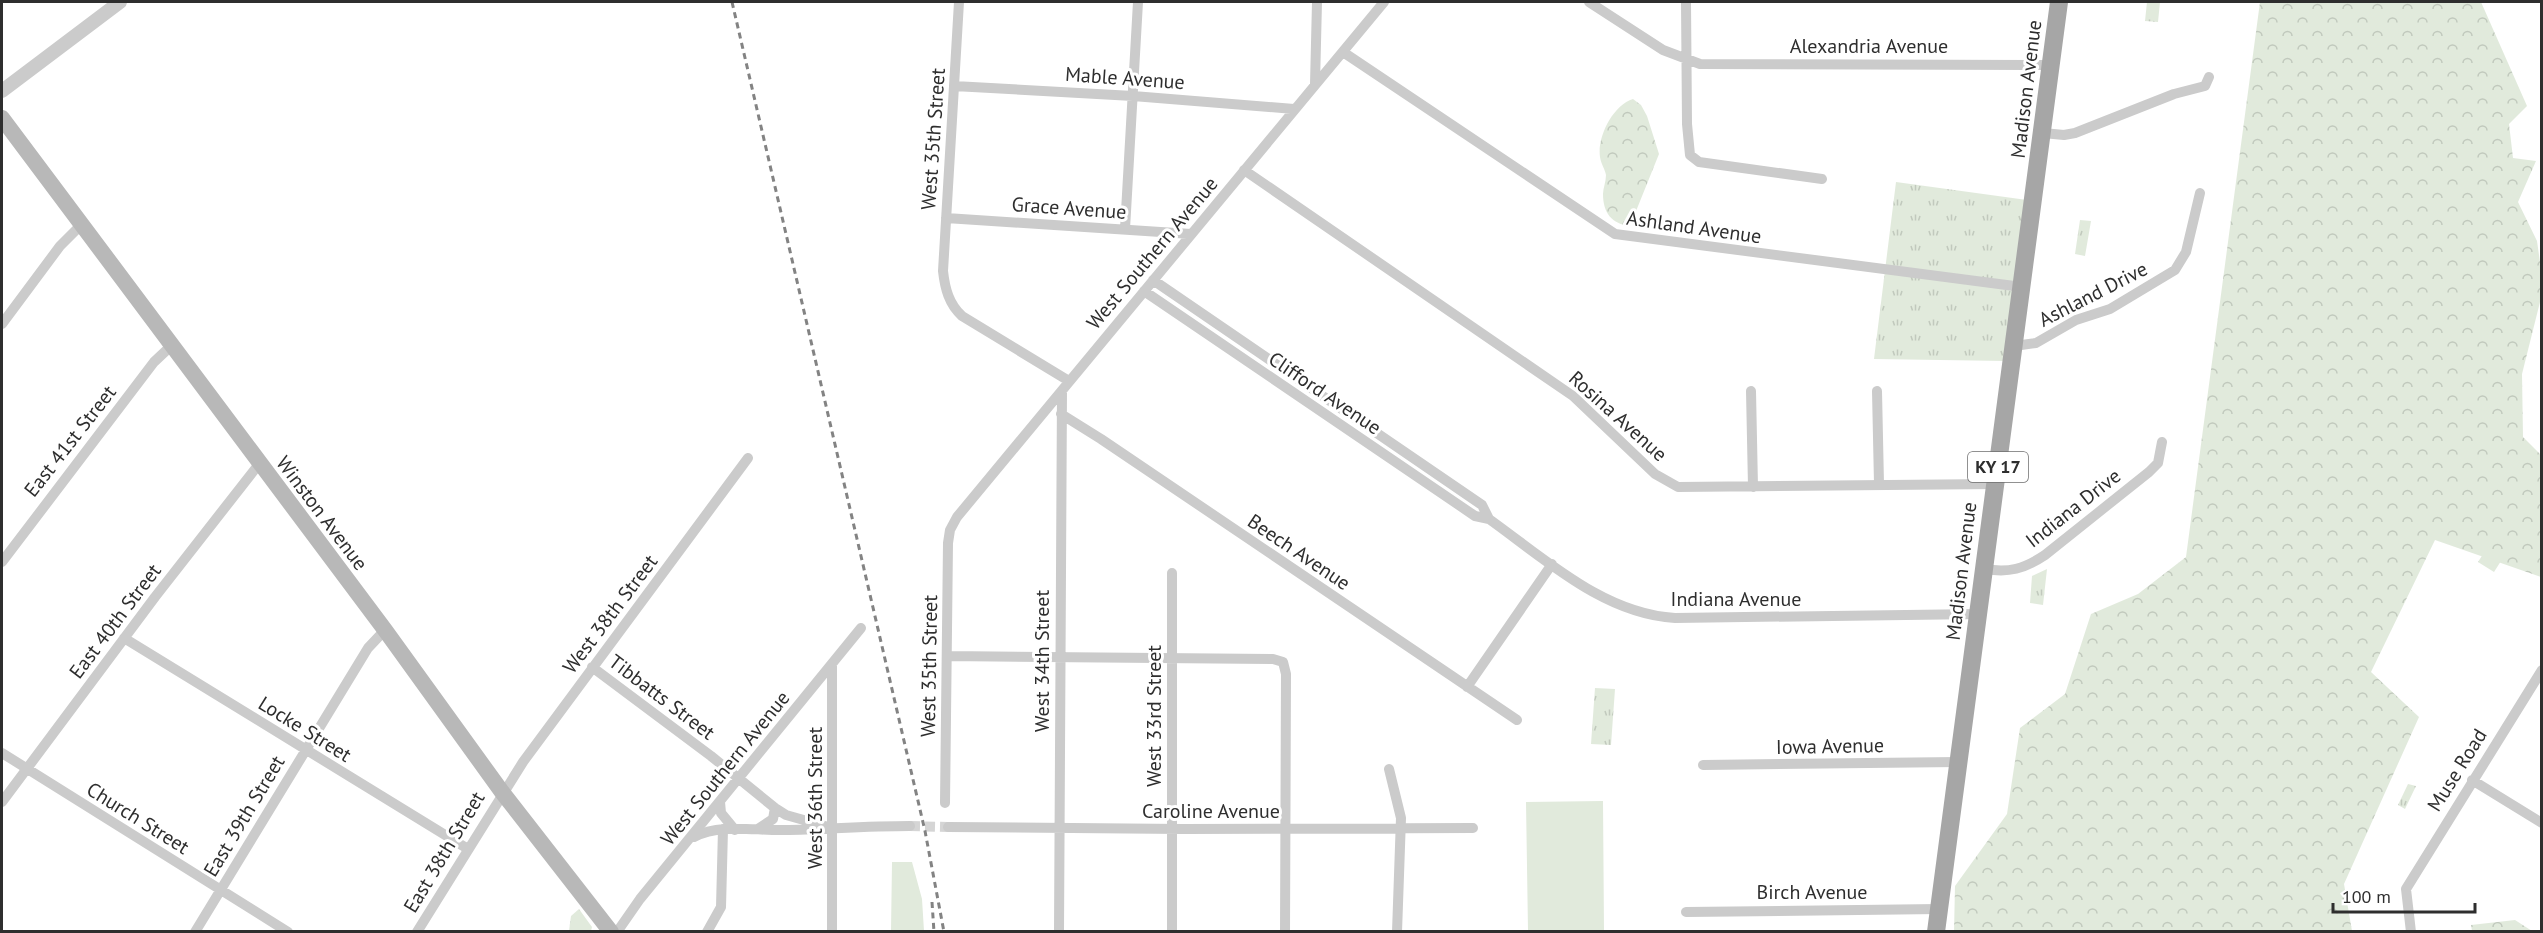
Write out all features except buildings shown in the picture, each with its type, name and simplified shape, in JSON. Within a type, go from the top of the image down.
[{"type":"main road","name":"Madison Avenue","points":[[1936,932],[2059,2]]},
{"type":"main road","name":"Winston Avenue","points":[[2,118],[502,792],[610,932]]},
{"type":"street","points":[[2,91],[120,2]]},
{"type":"street","name":"West 35th Street","points":[[959,2],[944,278],[951,303],[962,316],[1069,381]]},
{"type":"street","points":[[1125,229],[1138,2]]},
{"type":"street","points":[[1315,84],[1317,2]]},
{"type":"street","name":"West Southern Avenue","points":[[950,530],[966,505],[1384,2]]},
{"type":"street","name":"Alexandria Avenue","points":[[1589,2],[1663,50],[1700,64],[2052,65]]},
{"type":"street","points":[[1686,2],[1690,155],[1699,162],[1822,179]]},
{"type":"street","name":"Ashland Avenue","points":[[1342,52],[1615,234],[2022,287]]},
{"type":"street","points":[[2043,133],[2064,135],[2075,133],[2174,94],[2205,86],[2209,77]]},
{"type":"street","name":"Mable Avenue","points":[[954,86],[1134,96],[1294,109]]},
{"type":"street","name":"Rosina Avenue","points":[[1244,170],[1574,396],[1644,464],[1670,483],[1686,489],[1878,484],[1996,484]]},
{"type":"street","name":"Ashland Drive","points":[[2014,346],[2036,343],[2076,320],[2100,314],[2175,270],[2186,252],[2200,193]]},
{"type":"street","name":"Grace Avenue","points":[[946,218],[1191,234]]},
{"type":"street","points":[[2,324],[60,246],[81,225]]},
{"type":"street","name":"Clifford Avenue","points":[[1153,280],[1482,506],[1489,519]]},
{"type":"street","name":"Clifford Avenue","points":[[1144,291],[1475,516],[1489,519],[1516,538]]},
{"type":"street","name":"East 41st Street","points":[[2,562],[154,362],[171,346]]},
{"type":"street","name":"West 34th Street","points":[[1059,932],[1062,391]]},
{"type":"street","points":[[1751,391],[1753,487]]},
{"type":"street","points":[[1877,391],[1878,484]]},
{"type":"street","name":"Beech Avenue","points":[[1061,414],[1517,720]]},
{"type":"street","name":"Indiana Drive","points":[[1984,569],[2002,572],[2016,570],[2029,566],[2045,555],[2149,472],[2158,463],[2162,442]]},
{"type":"street","name":"West 38th Street","points":[[502,792],[748,458]]},
{"type":"street","name":"East 40th Street","points":[[2,802],[124,638],[259,464]]},
{"type":"street","name":"West 35th Street","points":[[945,803],[950,530]]},
{"type":"street","name":"Indiana Avenue","points":[[1516,538],[1608,600],[1638,612],[1663,617],[1979,614]]},
{"type":"street","points":[[1467,687],[1552,564]]},
{"type":"street","name":"West 33rd Street","points":[[1172,573],[1172,932]]},
{"type":"street","name":"West Southern Avenue","points":[[617,932],[640,899],[861,628]]},
{"type":"street","name":"East 39th Street","points":[[195,932],[368,648],[384,630]]},
{"type":"street","name":"Locke Street","points":[[124,638],[468,849]]},
{"type":"street","points":[[947,656],[1273,658],[1283,662],[1286,674],[1285,932]]},
{"type":"street","name":"West 36th Street","points":[[832,664],[832,932]]},
{"type":"street","name":"Tibbatts Street","points":[[592,667],[775,808],[786,815],[832,828]]},
{"type":"street","name":"Muse Road","points":[[2410,932],[2406,889],[2541,670]]},
{"type":"street","name":"Church Street","points":[[2,753],[25,770],[288,932]]},
{"type":"street","name":"Iowa Avenue","points":[[1703,765],[1959,762]]},
{"type":"street","points":[[1389,769],[1401,818],[1398,932]]},
{"type":"street","points":[[2472,780],[2541,823]]},
{"type":"street","name":"East 38th Street","points":[[417,932],[502,792]]},
{"type":"street","points":[[720,802],[721,813],[735,830]]},
{"type":"street","points":[[756,830],[773,819],[775,808]]},
{"type":"street","points":[[691,838],[710,830],[723,829],[910,826]]},
{"type":"street","name":"Caroline Avenue","points":[[948,827],[1473,828]]},
{"type":"street","points":[[707,932],[721,907],[723,829]]},
{"type":"street","name":"Birch Avenue","points":[[1686,912],[1940,909]]},
{"type":"green space","points":[[2147,2],[2160,2],[2158,22],[2145,21]]},
{"type":"green space","points":[[2260,2],[2481,2],[2527,106],[2509,124],[2513,158],[2536,161],[2518,202],[2537,241],[2542,276],[2541,298],[2522,374],[2523,437],[2541,455],[2541,577],[2435,540],[2371,672],[2419,717],[2344,884],[2352,931],[1954,932],[1955,886],[2007,814],[2020,728],[2065,694],[2091,614],[2138,594],[2186,557]]},
{"type":"green space","points":[[1633,99],[1641,105],[1647,116],[1659,154],[1630,226],[1614,220],[1605,207],[1603,194],[1606,175],[1600,149],[1604,131],[1613,115],[1626,102]]},
{"type":"green space","points":[[1896,182],[2027,200],[2006,361],[1874,359]]},
{"type":"green space","points":[[2080,220],[2091,221],[2085,256],[2075,254]]},
{"type":"green space","points":[[2485,551],[2501,561],[2494,572],[2478,562]]},
{"type":"green space","points":[[2047,569],[2043,605],[2030,603],[2032,576]]},
{"type":"green space","points":[[1595,688],[1615,689],[1611,745],[1591,744]]},
{"type":"green space","points":[[2408,784],[2416,786],[2405,809],[2398,805]]},
{"type":"green space","points":[[1603,801],[1604,931],[1528,931],[1526,802]]},
{"type":"green space","points":[[892,862],[912,862],[922,899],[924,931],[891,931]]},
{"type":"green space","points":[[579,909],[592,927],[591,931],[569,931],[571,916]]},
{"type":"green space","points":[[2515,920],[2532,931],[2472,931],[2471,925]]},
{"type":"tunnel","points":[[910,826],[948,827]]},
{"type":"railway","points":[[732,2],[925,831],[944,932]]},
{"type":"railway","points":[[932,902],[934,932]]}]
